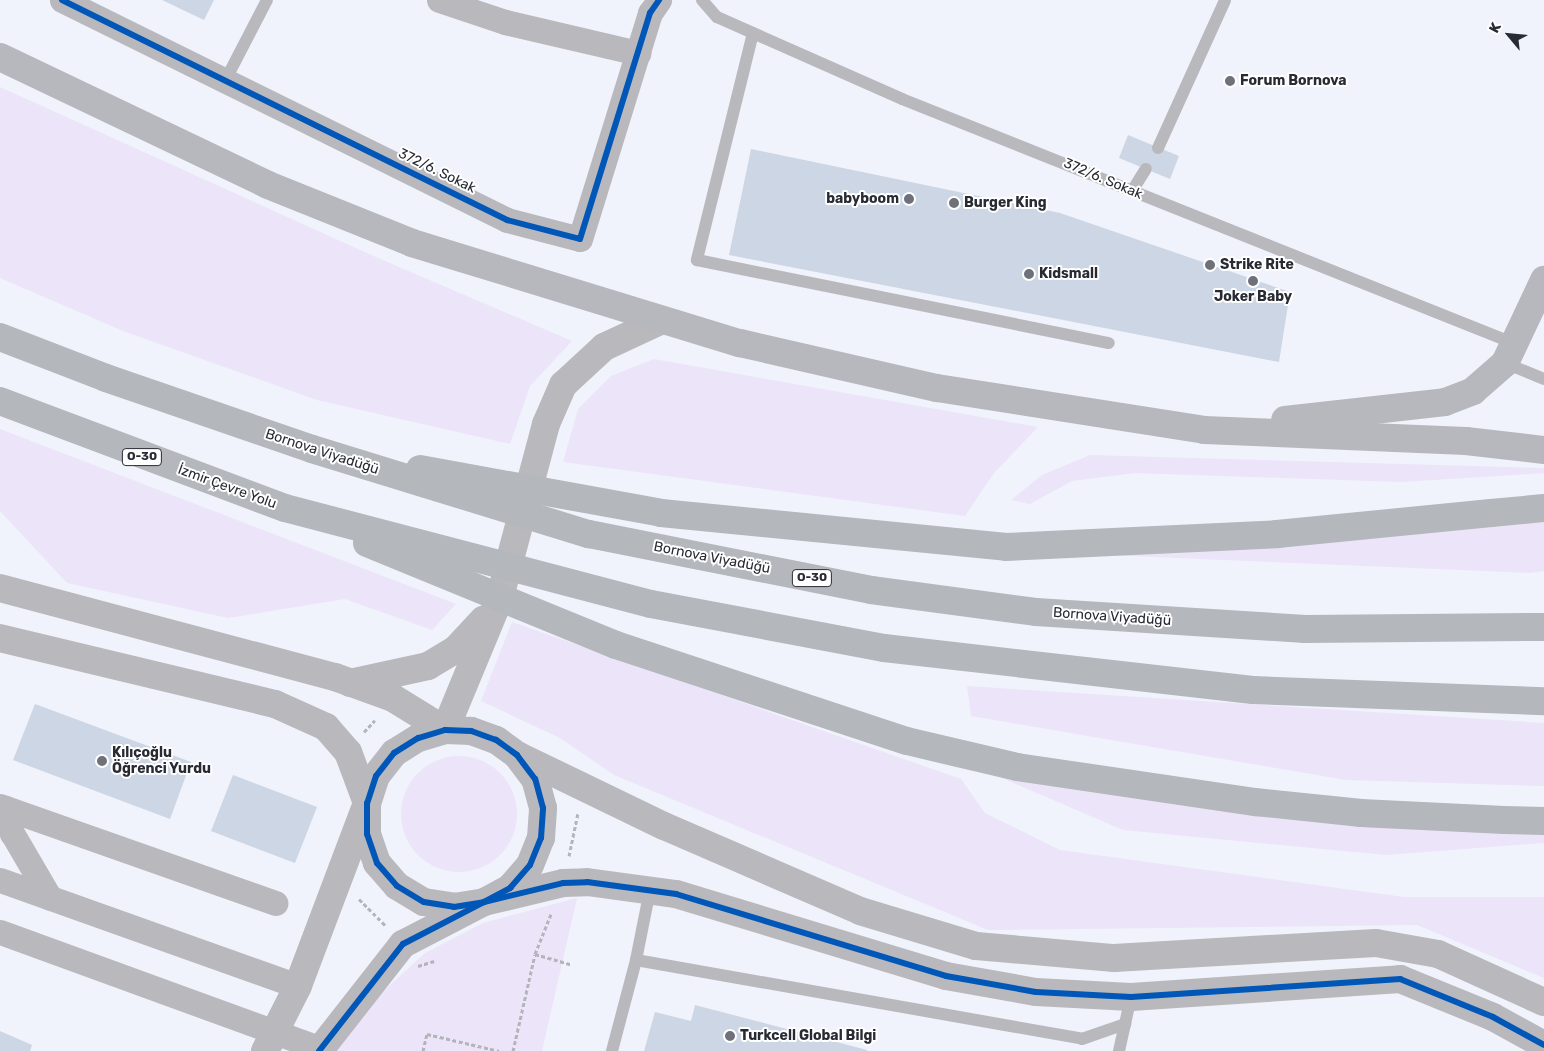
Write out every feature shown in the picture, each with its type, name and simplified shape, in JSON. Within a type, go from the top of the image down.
[{"type":"highway","name":"Bornova Viyadüğü","points":[[0,337],[312,450],[589,534],[871,590],[1036,612],[1305,629],[1544,627]]},
{"type":"highway","name":"İzmir Çevre Yolu","points":[[0,401],[285,508]]},
{"type":"highway","points":[[312,450],[661,513],[1006,547],[1277,534],[1544,508]]},
{"type":"highway","points":[[285,508],[616,645],[906,741],[1017,767],[1228,798],[1361,813],[1544,821]]},
{"type":"highway","name":"O-30","points":[[285,508],[651,604],[884,648],[1243,689],[1544,701]]},
{"type":"main road","points":[[0,57],[268,185],[412,243],[740,343],[937,388],[1204,430],[1466,441],[1544,450]]},
{"type":"main road","points":[[1204,430],[1445,402],[1473,391],[1509,353],[1544,280]]},
{"type":"street","name":"372/6. Sokak","points":[[63,0],[507,220],[580,239],[650,13],[659,0]]},
{"type":"street","points":[[439,0],[505,22],[638,53]]},
{"type":"street","points":[[445,730],[500,597],[546,424],[563,386],[604,347],[662,320]]},
{"type":"street","points":[[0,588],[349,683],[392,698],[445,730]]},
{"type":"street","points":[[349,683],[428,666],[474,634],[500,597]]},
{"type":"street","points":[[0,638],[275,704],[326,727],[348,752],[367,803],[367,834],[377,863],[397,886],[424,902],[454,907],[484,902],[563,883],[650,890],[676,894],[946,976],[1036,992],[1131,998],[1400,979],[1493,1017],[1544,1045]]},
{"type":"street","points":[[268,1041],[298,986],[376,776],[394,754],[418,738],[445,730],[472,731],[496,740],[517,755],[584,788],[860,911],[976,946],[1114,958],[1376,943],[1438,954],[1544,1002]]},
{"type":"street","points":[[0,932],[268,1041],[320,1050],[403,944],[510,888],[530,865],[541,838],[543,808],[535,779],[517,755]]},
{"type":"street","points":[[3,807],[12,833],[50,898]]},
{"type":"street","points":[[3,807],[275,903]]},
{"type":"street","points":[[0,880],[298,986]]},
{"type":"lane","points":[[225,81],[266,0]]},
{"type":"lane","name":"372/6. Sokak","points":[[702,0],[717,17],[902,99],[1132,191],[1509,353],[1544,380]]},
{"type":"lane","points":[[1158,148],[1225,0]]},
{"type":"lane","points":[[753,33],[697,260],[1109,343]]},
{"type":"lane","points":[[1132,191],[1146,170]]},
{"type":"lane","points":[[612,1051],[636,960],[650,890]]},
{"type":"lane","points":[[636,960],[1082,1039],[1125,1024]]},
{"type":"lane","points":[[1119,1051],[1131,998]]},
{"type":"path","points":[[348,752],[392,698]]},
{"type":"path","points":[[513,1051],[535,954],[563,883],[584,788]]},
{"type":"path","points":[[339,874],[403,944],[420,969],[436,959]]},
{"type":"path","points":[[543,915],[551,913]]},
{"type":"path","points":[[535,954],[571,964]]},
{"type":"path","points":[[423,1051],[427,1034],[499,1051]]},
{"type":"shaded area","points":[[0,87],[378,258],[572,341],[530,386],[510,444],[317,400],[123,331],[0,278]]},
{"type":"shaded area","points":[[654,359],[1038,427],[994,473],[965,516],[563,462],[578,409],[611,376]]},
{"type":"shaded area","points":[[0,429],[456,604],[432,630],[345,599],[228,618],[67,583],[0,511]]},
{"type":"shaded area","points":[[1090,455],[1544,468],[1544,473],[1401,482],[1135,473],[1072,481],[1030,504],[1011,500],[1042,475]]},
{"type":"shaded area","points":[[1544,517],[1544,571],[1529,573],[1059,553]]},
{"type":"shaded area","points":[[512,622],[961,779],[985,813],[1060,850],[1404,897],[1544,897],[1544,978],[1417,925],[988,930],[614,775],[560,738],[481,701]]},
{"type":"shaded area","points":[[967,686],[1544,723],[1544,786],[1346,780],[971,716]]},
{"type":"shaded area","points":[[459,756],[481,760],[500,773],[513,792],[517,814],[513,836],[500,855],[481,868],[459,872],[437,868],[418,855],[405,836],[401,814],[405,792],[418,773],[437,760]]},
{"type":"shaded area","points":[[1002,778],[1544,830],[1544,843],[1386,855],[1123,830]]},
{"type":"shaded area","points":[[577,898],[542,1051],[333,1051],[363,1010],[425,953],[483,923]]},
{"type":"building","points":[[162,0],[214,0],[204,20]]},
{"type":"building","points":[[1128,135],[1179,156],[1170,179],[1119,158]]},
{"type":"building","name":"Kidsmall","points":[[751,149],[1060,213],[1290,292],[1279,362],[729,255]]},
{"type":"building","name":"Kılıçoğlu Öğrenci Yurdu","points":[[35,704],[191,762],[170,819],[13,760]]},
{"type":"building","points":[[233,775],[317,807],[295,863],[211,831]]},
{"type":"building","name":"Turkcell Global Bilgi","points":[[695,1005],[867,1051],[644,1051],[655,1012],[691,1021]]},
{"type":"building","points":[[0,1031],[32,1045],[30,1051],[0,1051]]},
{"type":"cycle path","points":[[62,0],[507,220],[580,239],[650,13],[659,0]]},
{"type":"cycle path","points":[[319,1051],[403,944],[484,902],[510,888],[530,865],[541,838],[543,808],[535,779],[517,755],[496,740],[471,731],[445,730],[418,738],[394,753],[376,776],[367,803],[367,834],[377,863],[397,886],[424,902],[454,907],[484,902],[563,883],[587,882],[676,894],[946,976],[1036,992],[1131,997],[1400,979],[1493,1017],[1544,1045]]},
{"type":"place","name":"Forum Bornova","points":[[1230,81]]},
{"type":"place","name":"babyboom","points":[[909,199]]},
{"type":"place","name":"Burger King","points":[[954,203]]},
{"type":"place","name":"Strike Rite","points":[[1210,265]]},
{"type":"place","name":"Kidsmall","points":[[1029,274]]},
{"type":"place","name":"Joker Baby","points":[[1253,281]]},
{"type":"place","name":"Kılıçoğlu Öğrenci Yurdu","points":[[102,761]]},
{"type":"place","name":"Turkcell Global Bilgi","points":[[730,1036]]}]
